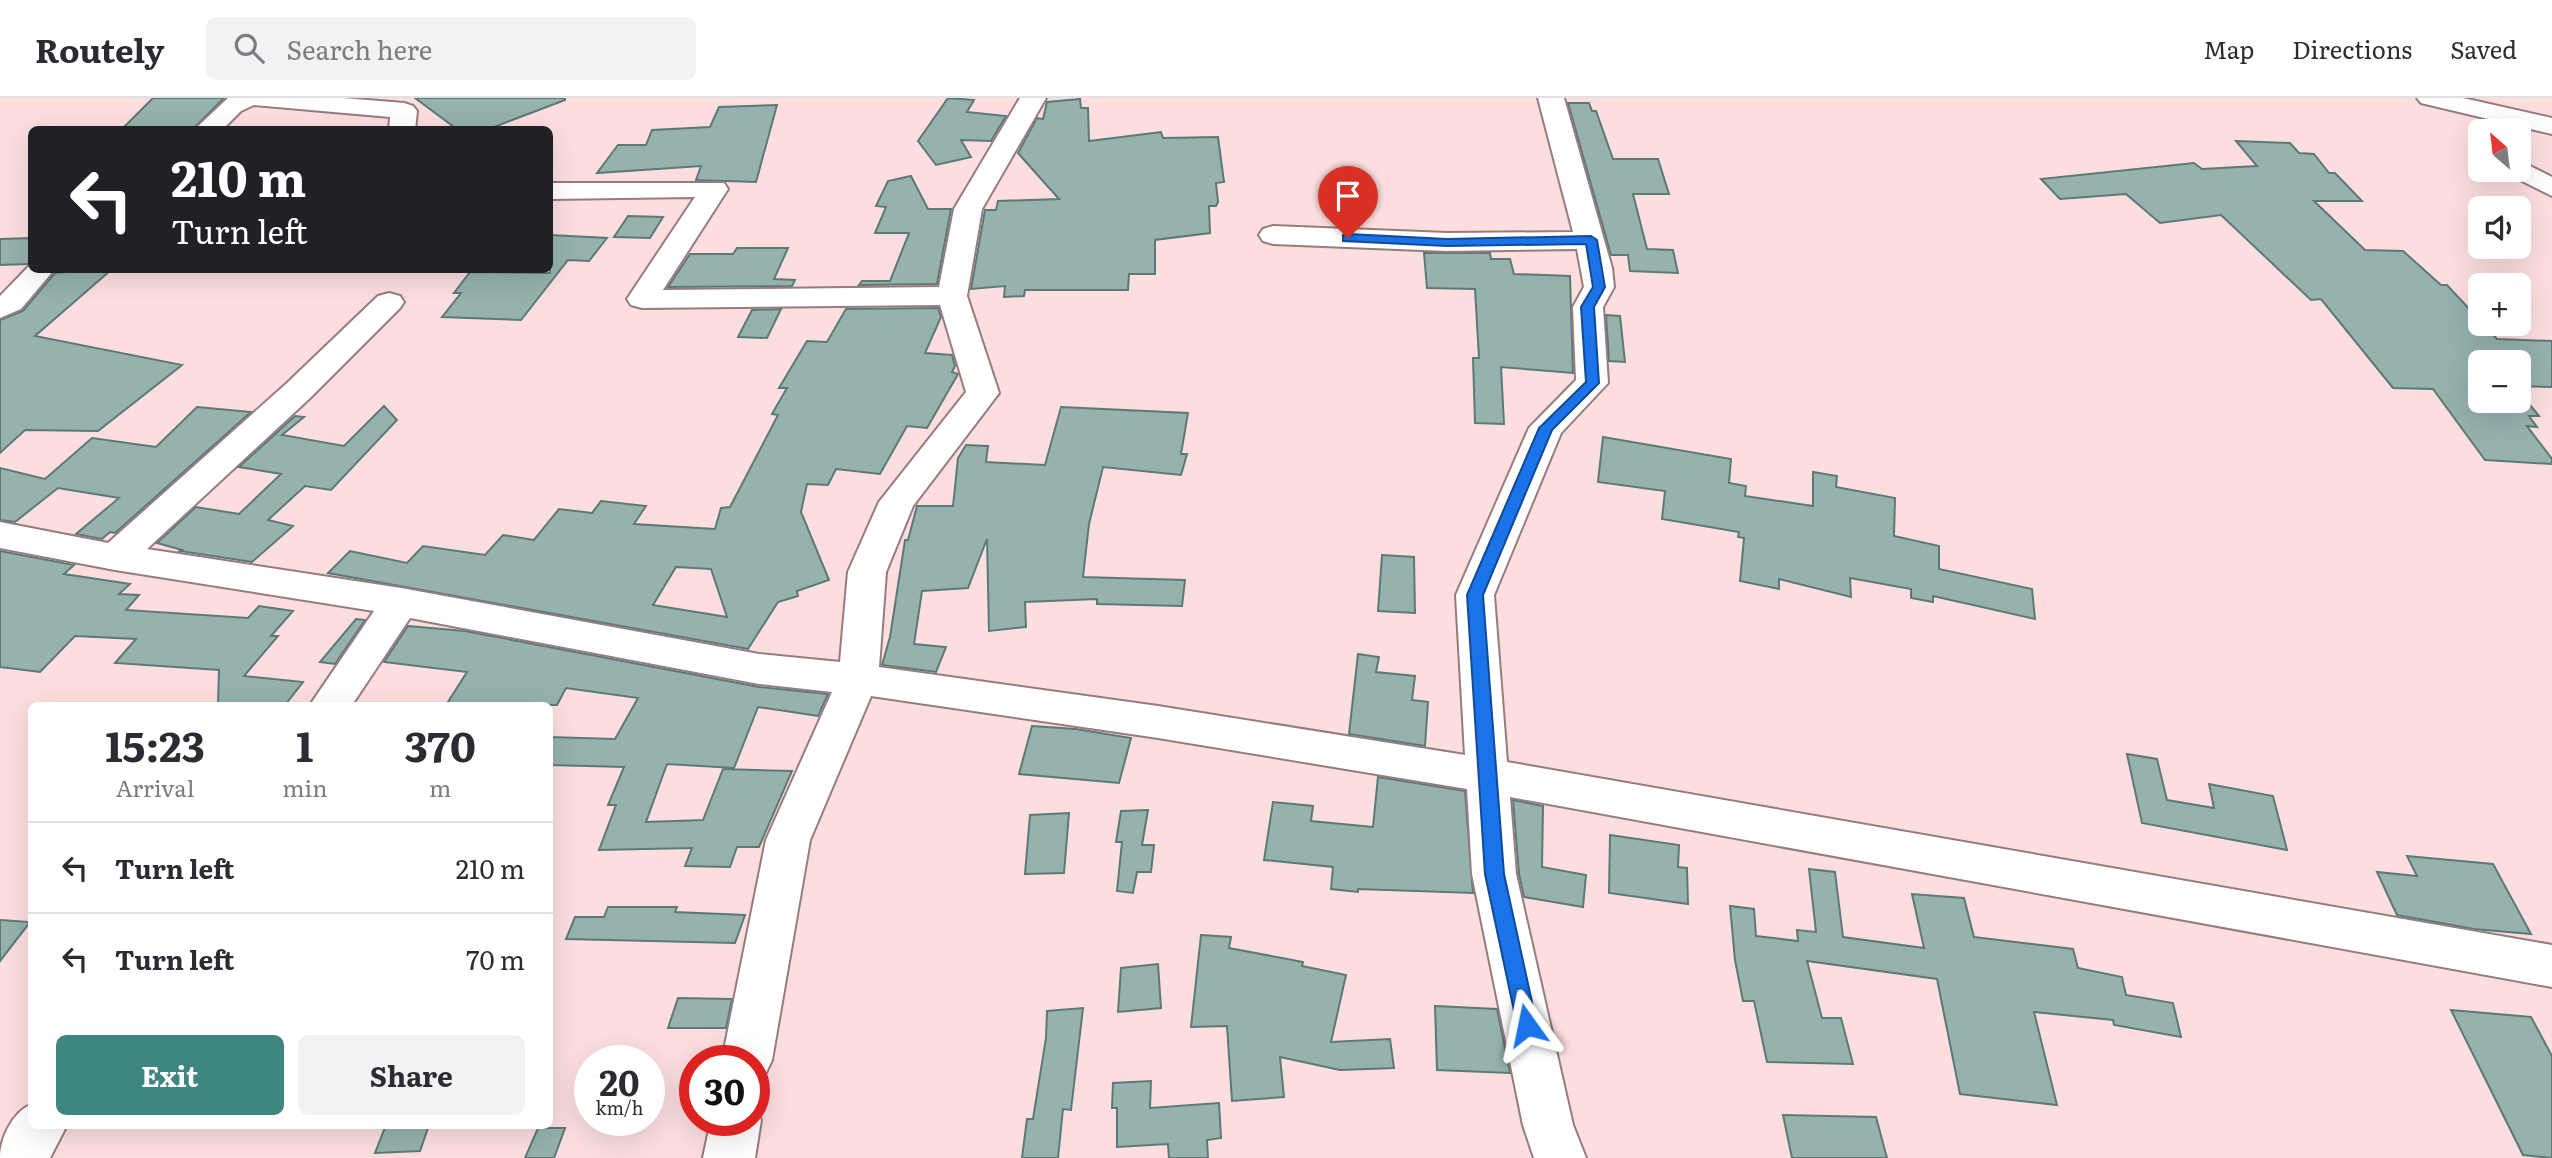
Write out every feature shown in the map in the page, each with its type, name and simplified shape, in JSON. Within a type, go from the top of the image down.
[{"type":"street","points":[[210,126],[232,106],[248,98]]},
{"type":"street","points":[[257,98],[404,111],[402,126]]},
{"type":"street","points":[[750,1045],[788,840],[858,679],[867,572],[897,502],[983,393],[953,296],[968,209],[1032,98]]},
{"type":"street","points":[[1550,98],[1591,240],[1599,287],[1588,307],[1592,383],[1546,428],[1475,595],[1494,874],[1548,1125],[1560,1158]]},
{"type":"street","points":[[2430,98],[2552,127]]},
{"type":"street","points":[[2531,176],[2552,188]]},
{"type":"street","points":[[553,191],[714,189],[642,299],[953,296]]},
{"type":"street","points":[[1273,235],[1447,242],[1591,240]]},
{"type":"street","points":[[0,309],[10,303],[35,273]]},
{"type":"street","points":[[115,556],[298,391],[389,302]]},
{"type":"street","points":[[0,535],[401,602],[759,668],[858,679],[1158,722],[1488,776],[2552,966]]},
{"type":"street","points":[[332,702],[401,602]]},
{"type":"street","points":[[19,1158],[38,1129]]},
{"type":"street","points":[[729,1158],[733,1136]]},
{"type":"building","points":[[153,98],[224,98],[196,126],[125,126]]},
{"type":"building","points":[[415,98],[565,98],[497,126],[453,126]]},
{"type":"building","points":[[948,98],[974,100],[967,112],[1006,116],[991,141],[961,140],[971,157],[936,165],[918,141]]},
{"type":"building","points":[[1080,99],[1081,108],[1088,108],[1089,141],[1161,132],[1163,138],[1218,137],[1224,182],[1216,183],[1218,202],[1216,206],[1209,206],[1210,233],[1155,240],[1155,274],[1129,274],[1128,290],[1025,290],[1024,296],[1004,297],[1005,286],[971,289],[985,210],[996,210],[998,201],[1059,199],[1018,153],[1037,118],[1043,119],[1047,102]]},
{"type":"building","points":[[1568,103],[1589,103],[1592,111],[1596,111],[1613,159],[1658,159],[1669,194],[1633,194],[1647,249],[1673,250],[1678,273],[1630,271],[1628,255],[1611,255]]},
{"type":"building","points":[[777,105],[756,182],[696,180],[701,166],[597,173],[618,145],[646,145],[652,130],[710,127],[719,107]]},
{"type":"building","points":[[2236,141],[2290,143],[2299,153],[2314,154],[2329,173],[2335,173],[2362,201],[2314,201],[2365,250],[2403,251],[2441,285],[2447,285],[2468,308],[2468,336],[2552,341],[2552,387],[2531,386],[2531,350],[2468,350],[2468,413],[2531,413],[2531,406],[2539,416],[2529,416],[2537,427],[2527,426],[2552,459],[2552,464],[2485,460],[2433,389],[2393,388],[2321,299],[2311,300],[2221,215],[2160,223],[2126,194],[2060,199],[2041,179],[2194,163],[2202,169],[2257,166]]},
{"type":"building","points":[[911,176],[928,209],[951,209],[937,284],[859,285],[862,281],[890,281],[909,233],[875,233],[886,207],[876,206],[888,181]]},
{"type":"building","points":[[628,216],[663,217],[650,238],[614,237]]},
{"type":"building","points":[[553,235],[607,238],[589,261],[568,260],[521,320],[442,317],[461,293],[454,293],[469,273],[553,273]]},
{"type":"building","points":[[28,238],[28,263],[0,265],[0,239]]},
{"type":"building","points":[[737,248],[788,248],[774,279],[795,280],[792,286],[668,287],[690,254],[733,254]]},
{"type":"building","points":[[1424,253],[1490,253],[1491,259],[1510,259],[1514,274],[1570,276],[1573,373],[1501,367],[1504,424],[1475,423],[1473,358],[1479,358],[1475,289],[1427,288]]},
{"type":"building","points":[[55,273],[108,273],[35,336],[182,365],[98,431],[25,430],[0,453],[0,320],[23,311]]},
{"type":"building","points":[[938,308],[941,317],[925,353],[952,355],[955,366],[952,372],[958,374],[927,428],[907,426],[880,474],[836,469],[828,485],[807,484],[801,512],[829,580],[797,591],[798,596],[778,602],[748,649],[328,573],[350,551],[407,563],[423,546],[485,555],[503,535],[534,540],[559,509],[592,513],[601,501],[646,506],[634,524],[715,529],[721,508],[730,507],[778,415],[772,414],[787,388],[779,388],[807,341],[827,342],[846,309]],"holes":[[[676,567],[711,569],[727,617],[653,605]]]},
{"type":"building","points":[[781,309],[767,338],[738,337],[752,310]]},
{"type":"building","points":[[1606,315],[1620,316],[1625,362],[1609,361]]},
{"type":"building","points":[[384,406],[397,420],[331,490],[305,486],[268,520],[293,526],[252,562],[180,551],[182,550],[157,543],[196,507],[239,514],[281,474],[239,467],[295,416],[304,417],[282,435],[344,446]]},
{"type":"building","points":[[197,407],[251,412],[115,533],[110,532],[102,539],[76,534],[119,498],[58,488],[15,522],[0,520],[0,468],[45,479],[92,438],[156,447]]},
{"type":"building","points":[[1061,407],[1188,413],[1181,454],[1187,454],[1181,475],[1103,467],[1089,524],[1083,577],[1185,580],[1182,606],[1097,604],[1097,599],[1025,602],[1026,627],[989,631],[987,539],[968,588],[922,591],[914,644],[946,647],[936,672],[882,665],[890,637],[905,540],[908,540],[917,506],[953,506],[958,458],[966,445],[988,446],[986,462],[1045,465]]},
{"type":"building","points":[[1603,437],[1731,459],[1729,483],[1746,486],[1745,496],[1813,506],[1813,472],[1837,476],[1836,487],[1895,498],[1894,536],[1939,546],[1939,569],[2032,589],[2035,619],[1933,596],[1933,602],[1911,598],[1911,589],[1850,578],[1851,597],[1779,579],[1779,589],[1740,581],[1744,538],[1738,537],[1739,532],[1662,519],[1665,491],[1598,482]]},
{"type":"building","points":[[0,551],[74,565],[64,574],[130,584],[119,594],[139,595],[126,610],[248,618],[259,606],[293,611],[271,636],[278,636],[244,676],[303,682],[287,702],[218,702],[219,670],[115,663],[136,639],[75,636],[40,672],[0,667]]},
{"type":"building","points":[[1382,555],[1414,557],[1415,613],[1378,611]]},
{"type":"building","points":[[356,619],[365,620],[335,664],[320,662]]},
{"type":"building","points":[[408,626],[465,631],[759,687],[828,694],[818,716],[758,707],[734,768],[667,764],[646,822],[703,820],[723,769],[792,771],[759,847],[737,847],[730,867],[685,866],[692,848],[599,850],[616,805],[608,805],[624,767],[553,765],[553,737],[615,739],[638,698],[566,688],[557,705],[553,705],[553,702],[448,702],[467,672],[384,662]]},
{"type":"building","points":[[1358,654],[1379,657],[1376,672],[1415,676],[1412,700],[1428,702],[1425,746],[1349,734]]},
{"type":"building","points":[[1032,726],[1076,729],[1131,738],[1119,783],[1019,774]]},
{"type":"building","points":[[2127,754],[2157,759],[2167,800],[2214,808],[2209,784],[2273,796],[2287,850],[2142,823]]},
{"type":"building","points":[[1378,777],[1465,791],[1473,893],[1358,889],[1358,892],[1331,889],[1333,867],[1264,860],[1273,802],[1313,806],[1311,821],[1373,827]]},
{"type":"building","points":[[1513,800],[1543,806],[1542,867],[1586,875],[1583,907],[1524,897],[1519,874]]},
{"type":"building","points":[[1148,810],[1142,845],[1154,845],[1151,872],[1137,872],[1133,893],[1117,891],[1122,842],[1116,842],[1121,811]]},
{"type":"building","points":[[1069,813],[1064,873],[1025,874],[1030,815]]},
{"type":"building","points":[[1610,835],[1679,845],[1678,867],[1687,868],[1688,904],[1609,893]]},
{"type":"building","points":[[2407,856],[2493,864],[2531,934],[2474,929],[2397,915],[2377,872],[2417,876]]},
{"type":"building","points":[[1809,869],[1835,872],[1843,937],[1924,948],[1912,894],[1964,898],[1974,937],[2073,949],[2078,968],[2122,977],[2126,995],[2173,1003],[2181,1037],[2114,1025],[2113,1020],[2034,1012],[2057,1105],[1960,1094],[1937,979],[1807,961],[1822,1018],[1841,1018],[1853,1064],[1767,1062],[1754,1001],[1743,1001],[1735,960],[1730,906],[1754,909],[1756,936],[1798,941],[1797,930],[1816,932]]},
{"type":"building","points":[[608,907],[677,907],[675,912],[745,915],[735,943],[566,939],[575,917],[604,917]]},
{"type":"building","points":[[0,920],[28,922],[28,925],[0,961]]},
{"type":"building","points":[[1201,935],[1231,937],[1229,948],[1303,962],[1302,966],[1346,975],[1331,1042],[1390,1039],[1394,1068],[1340,1070],[1280,1057],[1284,1097],[1232,1101],[1227,1026],[1191,1027]]},
{"type":"building","points":[[1158,964],[1161,1008],[1118,1012],[1121,968]]},
{"type":"building","points":[[678,998],[732,999],[726,1028],[668,1028]]},
{"type":"building","points":[[1435,1006],[1497,1009],[1510,1073],[1437,1070]]},
{"type":"building","points":[[1083,1008],[1071,1110],[1063,1109],[1058,1158],[1022,1158],[1027,1119],[1033,1119],[1046,1038],[1047,1011]]},
{"type":"building","points":[[2451,1010],[2531,1017],[2552,1056],[2552,1158],[2523,1155]]},
{"type":"building","points":[[1151,1081],[1150,1108],[1219,1103],[1221,1138],[1207,1140],[1208,1158],[1169,1158],[1168,1144],[1117,1147],[1117,1108],[1112,1108],[1113,1083]]},
{"type":"building","points":[[1783,1115],[1876,1117],[1887,1158],[1792,1158]]},
{"type":"building","points":[[565,1128],[554,1158],[525,1158],[538,1129]]},
{"type":"building","points":[[384,1129],[428,1129],[420,1151],[375,1153]]},
{"type":"route","points":[[1348,238],[1447,242],[1591,240],[1599,287],[1588,307],[1592,383],[1546,428],[1475,595],[1494,874],[1527,1025]]}]
